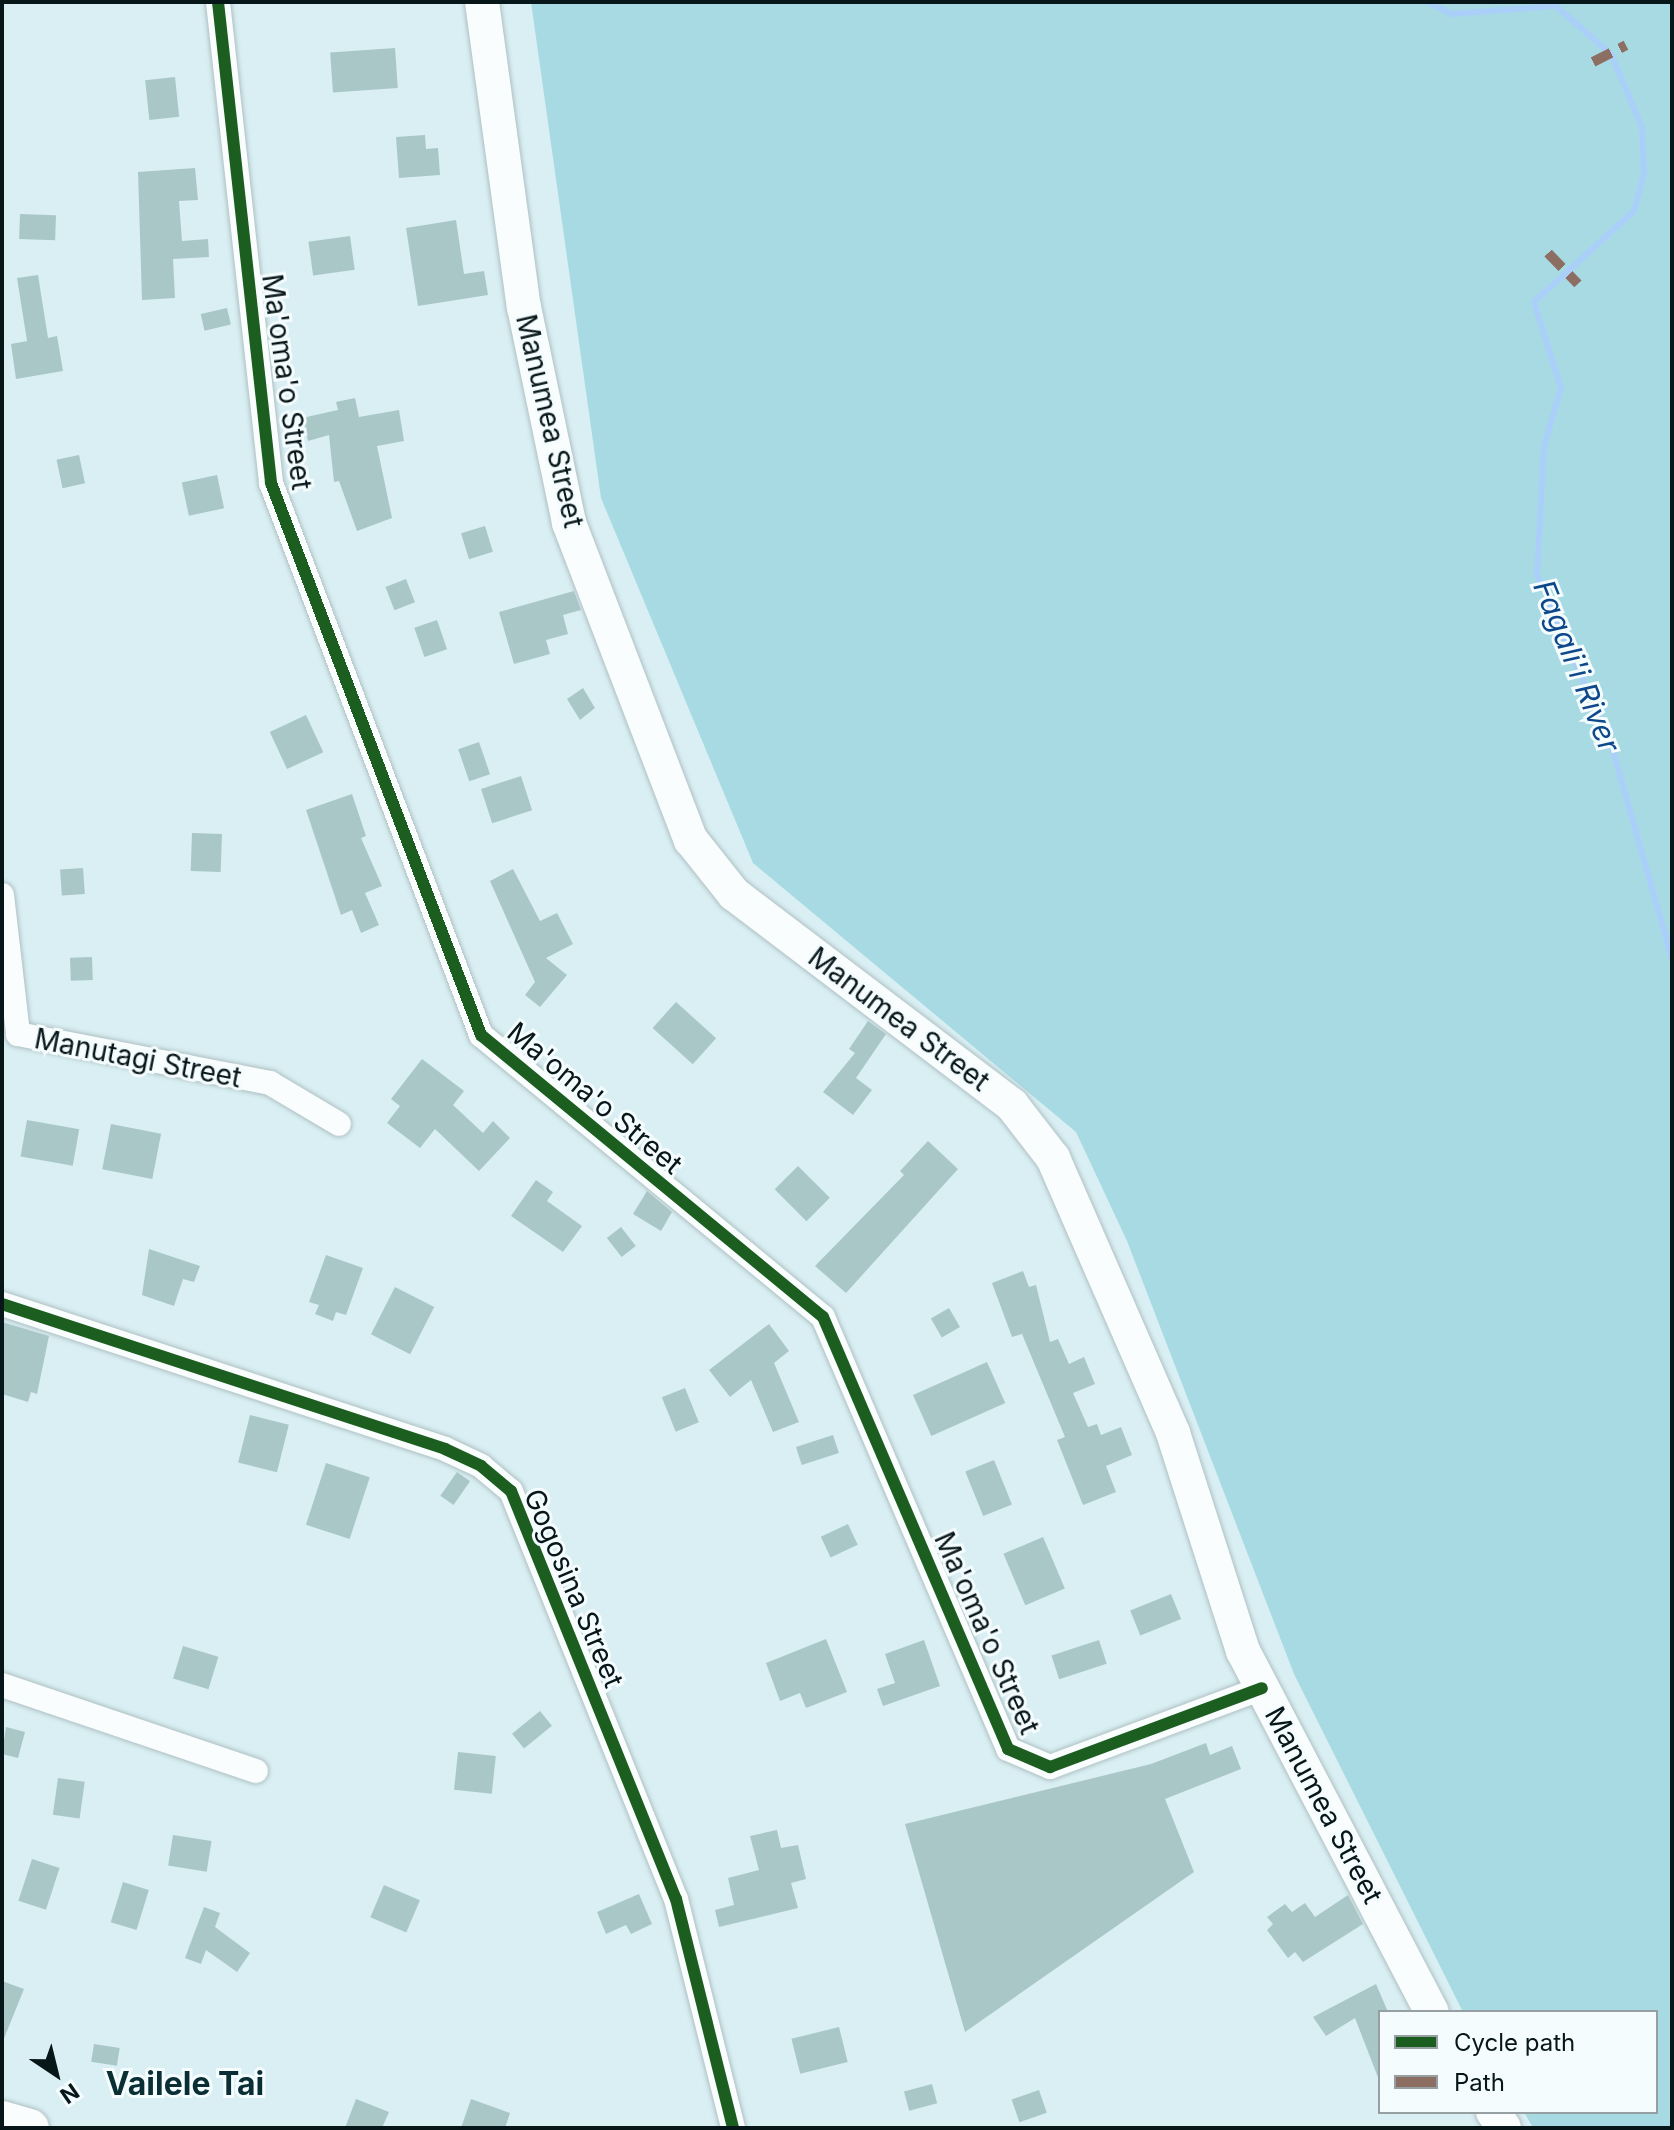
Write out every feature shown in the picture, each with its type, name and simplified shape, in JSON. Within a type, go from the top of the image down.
[{"type":"main road","name":"Manumea Street","points":[[482,2],[524,307],[569,523],[691,840],[734,894],[1012,1105],[1053,1158],[1173,1433],[1243,1651],[1431,2010]]},
{"type":"main road","points":[[2,2120],[30,2128]]},
{"type":"street","name":"Ma'oma'o Street","points":[[218,2],[271,483],[481,1035],[823,1317],[1008,1749],[1050,1767],[1262,1688]]},
{"type":"street","name":"Manutagi Street","points":[[2,895],[18,1034],[270,1083],[339,1124]]},
{"type":"street","name":"Gogosina Street","points":[[2,1304],[445,1449],[481,1466],[511,1491],[676,1899],[733,2128]]},
{"type":"street","points":[[2,1685],[256,1771]]},
{"type":"shaded area","points":[[531,2],[1672,2],[1672,2128],[1533,2128],[1525,2114],[1658,2114],[1658,2010],[1462,2010],[1294,1674],[1127,1241],[1076,1132],[753,863],[601,498]]},
{"type":"building","points":[[395,48],[398,88],[333,92],[330,53]]},
{"type":"building","points":[[175,77],[179,117],[149,120],[145,80]]},
{"type":"building","points":[[425,135],[426,149],[438,148],[440,175],[399,178],[396,137]]},
{"type":"building","points":[[195,168],[198,200],[179,201],[182,241],[208,239],[209,257],[173,259],[175,298],[142,300],[138,172]]},
{"type":"building","points":[[20,214],[56,215],[55,240],[19,239]]},
{"type":"building","points":[[456,220],[464,274],[484,271],[488,295],[418,306],[406,228]]},
{"type":"building","points":[[350,236],[355,270],[313,276],[308,242]]},
{"type":"building","points":[[38,275],[48,338],[57,336],[63,371],[16,379],[11,344],[27,341],[17,278]]},
{"type":"building","points":[[227,308],[231,325],[205,331],[201,314]]},
{"type":"building","points":[[355,398],[359,417],[399,410],[404,441],[377,446],[392,518],[357,531],[339,481],[334,482],[329,435],[308,441],[302,418],[338,410],[336,402]]},
{"type":"building","points":[[79,455],[85,483],[63,488],[57,460]]},
{"type":"building","points":[[217,475],[224,508],[189,516],[182,482]]},
{"type":"building","points":[[485,526],[493,552],[469,559],[461,533]]},
{"type":"building","points":[[406,579],[415,602],[394,610],[385,587]]},
{"type":"building","points":[[574,591],[581,610],[563,615],[568,634],[546,640],[550,654],[514,664],[499,612]]},
{"type":"building","points":[[437,620],[447,649],[424,657],[414,628]]},
{"type":"building","points":[[583,688],[595,708],[580,720],[567,699]]},
{"type":"building","points":[[306,715],[323,752],[287,769],[270,732]]},
{"type":"building","points":[[479,742],[490,774],[469,781],[458,749]]},
{"type":"building","points":[[521,776],[532,810],[492,823],[481,789]]},
{"type":"building","points":[[352,794],[366,836],[361,838],[382,886],[365,893],[379,925],[361,933],[352,910],[341,915],[306,810]]},
{"type":"building","points":[[192,833],[222,834],[221,872],[191,871]]},
{"type":"building","points":[[83,868],[85,894],[62,896],[60,870]]},
{"type":"building","points":[[513,869],[540,921],[557,913],[573,944],[546,958],[567,975],[540,1007],[525,995],[535,982],[490,881]]},
{"type":"building","points":[[92,957],[93,980],[71,981],[70,958]]},
{"type":"building","points":[[676,1002],[716,1038],[693,1064],[653,1028]]},
{"type":"building","points":[[868,1021],[886,1034],[856,1078],[872,1090],[853,1115],[823,1092],[855,1053],[849,1049]]},
{"type":"building","points":[[422,1059],[464,1091],[453,1105],[483,1133],[493,1121],[510,1138],[479,1171],[435,1129],[420,1148],[387,1123],[400,1106],[391,1099]]},
{"type":"building","points":[[27,1120],[79,1129],[73,1166],[21,1156]]},
{"type":"building","points":[[111,1124],[161,1134],[152,1179],[102,1169]]},
{"type":"building","points":[[928,1141],[958,1169],[846,1293],[815,1266],[904,1175],[900,1171]]},
{"type":"building","points":[[798,1166],[830,1198],[806,1221],[775,1189]]},
{"type":"building","points":[[536,1180],[553,1192],[547,1201],[582,1226],[563,1252],[511,1216]]},
{"type":"building","points":[[647,1191],[672,1212],[661,1231],[633,1214]]},
{"type":"building","points":[[621,1227],[636,1246],[622,1257],[607,1238]]},
{"type":"building","points":[[149,1249],[200,1266],[194,1282],[183,1279],[174,1306],[142,1295]]},
{"type":"building","points":[[326,1255],[363,1268],[346,1315],[336,1312],[333,1321],[315,1314],[319,1305],[309,1302]]},
{"type":"building","points":[[1023,1271],[1029,1287],[1036,1285],[1050,1342],[1058,1339],[1069,1364],[1084,1357],[1095,1384],[1073,1393],[1088,1427],[1097,1424],[1101,1435],[1121,1427],[1132,1455],[1106,1466],[1116,1492],[1083,1505],[1057,1440],[1065,1437],[1022,1334],[1012,1337],[992,1283]]},
{"type":"building","points":[[395,1287],[434,1307],[410,1354],[371,1334]]},
{"type":"building","points":[[949,1308],[960,1327],[942,1338],[931,1318]]},
{"type":"building","points":[[2,1322],[49,1336],[37,1394],[31,1392],[28,1402],[2,1394]]},
{"type":"building","points":[[769,1324],[789,1351],[774,1363],[799,1422],[773,1432],[751,1380],[730,1397],[709,1370]]},
{"type":"building","points":[[987,1362],[1005,1403],[931,1436],[913,1395]]},
{"type":"building","points":[[685,1388],[699,1422],[676,1432],[662,1397]]},
{"type":"building","points":[[250,1415],[289,1425],[277,1472],[238,1463]]},
{"type":"building","points":[[833,1435],[839,1453],[802,1465],[796,1447]]},
{"type":"building","points":[[994,1460],[1012,1505],[983,1516],[965,1472]]},
{"type":"building","points":[[326,1463],[370,1477],[350,1539],[306,1525]]},
{"type":"building","points":[[457,1472],[470,1481],[453,1505],[440,1496]]},
{"type":"building","points":[[848,1524],[858,1545],[831,1558],[821,1537]]},
{"type":"building","points":[[1043,1537],[1065,1589],[1025,1605],[1003,1554]]},
{"type":"building","points":[[1171,1594],[1181,1619],[1140,1636],[1130,1610]]},
{"type":"building","points":[[826,1639],[847,1692],[806,1708],[800,1693],[780,1701],[766,1663]]},
{"type":"building","points":[[924,1640],[940,1686],[883,1706],[877,1689],[895,1683],[885,1654]]},
{"type":"building","points":[[1099,1640],[1107,1664],[1059,1679],[1051,1655]]},
{"type":"building","points":[[183,1646],[218,1657],[208,1689],[173,1679]]},
{"type":"building","points":[[540,1711],[552,1726],[524,1748],[512,1734]]},
{"type":"building","points":[[6,1727],[25,1732],[18,1758],[2,1754]]},
{"type":"building","points":[[1206,1743],[1210,1755],[1232,1746],[1241,1769],[1165,1799],[1194,1872],[965,2032],[905,1824],[1151,1764]]},
{"type":"building","points":[[458,1752],[496,1756],[492,1794],[454,1790]]},
{"type":"building","points":[[58,1778],[85,1782],[80,1818],[53,1815]]},
{"type":"building","points":[[777,1830],[781,1848],[798,1845],[806,1879],[791,1883],[798,1908],[719,1927],[715,1910],[734,1905],[728,1878],[759,1870],[750,1836]]},
{"type":"building","points":[[173,1835],[212,1841],[207,1872],[168,1866]]},
{"type":"building","points":[[32,1859],[60,1868],[46,1910],[18,1901]]},
{"type":"building","points":[[123,1882],[149,1890],[137,1930],[111,1922]]},
{"type":"building","points":[[384,1885],[420,1900],[406,1932],[370,1917]]},
{"type":"building","points":[[639,1894],[652,1924],[631,1934],[626,1925],[606,1934],[597,1912]]},
{"type":"building","points":[[1348,1895],[1363,1924],[1303,1962],[1295,1952],[1288,1958],[1267,1930],[1273,1924],[1267,1917],[1285,1904],[1292,1912],[1305,1903],[1315,1917]]},
{"type":"building","points":[[204,1907],[220,1913],[215,1927],[250,1953],[237,1972],[206,1950],[201,1964],[185,1958]]},
{"type":"building","points":[[2,1981],[24,1989],[3,2041],[2,2041]]},
{"type":"building","points":[[1376,1984],[1387,2010],[1378,2010],[1378,2077],[1355,2018],[1326,2036],[1313,2017]]},
{"type":"building","points":[[839,2027],[848,2062],[800,2074],[791,2039]]},
{"type":"building","points":[[94,2044],[120,2048],[117,2066],[91,2062]]},
{"type":"building","points":[[932,2084],[937,2103],[909,2111],[904,2092]]},
{"type":"building","points":[[1039,2090],[1047,2113],[1019,2122],[1012,2099]]},
{"type":"building","points":[[356,2099],[389,2112],[382,2128],[345,2128]]},
{"type":"building","points":[[471,2099],[510,2113],[505,2128],[461,2128]]},
{"type":"waterway","name":"Fagali'i River","points":[[1428,2],[1452,14],[1556,6],[1611,54],[1642,127],[1644,174],[1634,211],[1534,302],[1561,388],[1544,446],[1537,575],[1612,747],[1672,959]]},
{"type":"marked path","points":[[1593,62],[1626,45]]},
{"type":"marked path","points":[[1548,253],[1578,284]]},
{"type":"cycle path","points":[[218,2],[271,483],[481,1035],[823,1317],[1008,1749],[1050,1767],[1262,1688]]},
{"type":"cycle path","points":[[2,1304],[445,1449],[481,1466],[511,1491],[676,1899],[733,2128]]},
{"type":"district","name":"Vailele Tai","points":[[185,2084]]}]
